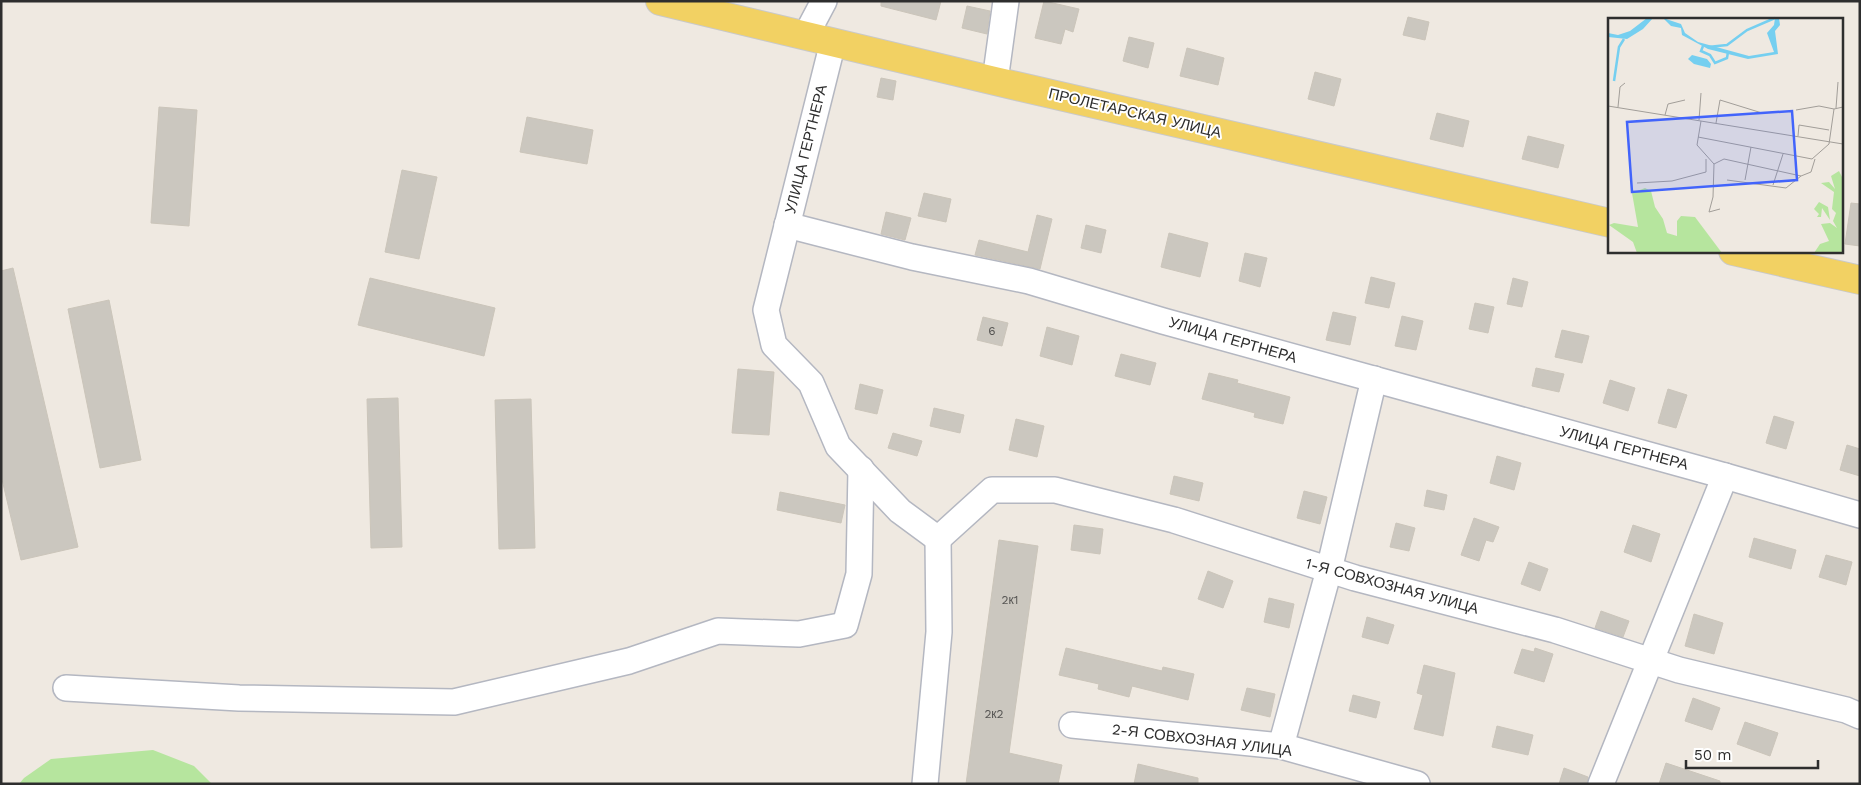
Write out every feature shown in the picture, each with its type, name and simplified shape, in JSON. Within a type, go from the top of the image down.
[{"type":"main road","name":"ПРОЛЕТАРСКАЯ УЛИЦА","points":[[660,1],[995,81],[1608,223]]},
{"type":"main road","points":[[1737,252],[1860,280]]},
{"type":"street","points":[[806,35],[824,1]]},
{"type":"street","points":[[995,81],[1006,1]]},
{"type":"street","name":"УЛИЦА ГЕРТНЕРА","points":[[833,42],[787,225],[912,257],[1029,281],[1860,515]]},
{"type":"street","points":[[787,225],[766,310],[774,345],[811,383],[838,446],[900,511],[938,539],[938,632],[925,784]]},
{"type":"street","points":[[1281,746],[1329,570],[1374,379]]},
{"type":"street","points":[[66,688],[239,698],[454,702],[629,661],[718,631],[799,634],[845,625],[859,574],[861,469]]},
{"type":"street","points":[[1601,784],[1725,476]]},
{"type":"street","name":"1-Я СОВХОЗНАЯ УЛИЦА","points":[[938,539],[992,490],[1055,490],[1174,520],[1329,570],[1555,630],[1679,670],[1846,710],[1860,716]]},
{"type":"street","name":"2-Я СОВХОЗНАЯ УЛИЦА","points":[[1072,725],[1281,746],[1417,784]]},
{"type":"green space","points":[[153,750],[194,766],[212,784],[19,784],[24,778],[51,759]]},
{"type":"building","points":[[881,1],[941,1],[936,20],[881,6]]},
{"type":"building","points":[[1044,1],[1079,9],[1073,32],[1065,29],[1061,44],[1035,38]]},
{"type":"building","points":[[967,6],[990,11],[987,34],[962,28]]},
{"type":"building","points":[[1408,17],[1429,22],[1425,40],[1403,35]]},
{"type":"building","points":[[1129,37],[1154,43],[1148,68],[1123,61]]},
{"type":"building","points":[[1187,48],[1224,58],[1218,85],[1180,76]]},
{"type":"building","points":[[1315,72],[1341,79],[1334,106],[1308,99]]},
{"type":"building","points":[[881,78],[896,81],[893,100],[877,97]]},
{"type":"building","points":[[159,107],[197,110],[189,226],[151,223]]},
{"type":"building","points":[[1437,113],[1469,121],[1463,147],[1430,139]]},
{"type":"building","points":[[527,117],[593,130],[587,164],[520,152]]},
{"type":"building","points":[[1528,136],[1564,145],[1558,168],[1522,159]]},
{"type":"building","points":[[402,170],[437,177],[419,259],[385,252]]},
{"type":"building","points":[[924,193],[951,199],[946,222],[918,216]]},
{"type":"building","points":[[1851,203],[1860,204],[1860,246],[1845,244]]},
{"type":"building","points":[[886,212],[911,218],[905,240],[881,234]]},
{"type":"building","points":[[1037,215],[1052,219],[1040,269],[975,255],[979,240],[1028,252]]},
{"type":"building","points":[[1086,225],[1106,230],[1101,253],[1081,248]]},
{"type":"building","points":[[1169,233],[1208,243],[1200,277],[1161,267]]},
{"type":"building","points":[[1245,253],[1267,258],[1260,287],[1239,281]]},
{"type":"building","points":[[13,268],[78,547],[21,560],[1,475],[1,271]]},
{"type":"building","points":[[1371,277],[1395,283],[1389,308],[1365,303]]},
{"type":"building","points":[[370,278],[495,308],[484,356],[358,325]]},
{"type":"building","points":[[1513,278],[1528,282],[1522,307],[1507,304]]},
{"type":"building","points":[[109,300],[141,460],[100,468],[68,309]]},
{"type":"building","points":[[1475,303],[1494,307],[1488,333],[1469,329]]},
{"type":"building","points":[[1333,312],[1356,317],[1350,345],[1326,340]]},
{"type":"building","points":[[1402,316],[1423,321],[1416,350],[1395,346]]},
{"type":"building","points":[[983,317],[1008,323],[1002,346],[977,340]]},
{"type":"building","points":[[1047,327],[1079,336],[1072,365],[1040,356]]},
{"type":"building","points":[[1562,330],[1589,336],[1582,363],[1555,357]]},
{"type":"building","points":[[1121,354],[1156,363],[1150,385],[1115,376]]},
{"type":"building","points":[[1536,368],[1564,374],[1559,392],[1532,386]]},
{"type":"building","points":[[738,369],[774,372],[769,435],[732,433]]},
{"type":"building","points":[[1209,373],[1238,380],[1237,383],[1290,397],[1283,424],[1254,417],[1255,413],[1202,399]]},
{"type":"building","points":[[1610,380],[1635,388],[1628,411],[1603,403]]},
{"type":"building","points":[[860,384],[883,390],[877,414],[855,409]]},
{"type":"building","points":[[1668,389],[1687,395],[1676,428],[1658,423]]},
{"type":"building","points":[[398,398],[402,547],[371,548],[367,399]]},
{"type":"building","points":[[531,399],[535,548],[499,549],[495,400]]},
{"type":"building","points":[[934,408],[964,415],[960,433],[930,426]]},
{"type":"building","points":[[1774,416],[1794,422],[1786,449],[1766,443]]},
{"type":"building","points":[[1016,419],[1044,426],[1037,457],[1009,450]]},
{"type":"building","points":[[893,433],[922,441],[917,456],[888,448]]},
{"type":"building","points":[[1847,445],[1860,449],[1860,476],[1840,470]]},
{"type":"building","points":[[1497,456],[1521,463],[1514,490],[1490,483]]},
{"type":"building","points":[[1174,476],[1203,483],[1199,501],[1170,494]]},
{"type":"building","points":[[1427,490],[1447,495],[1444,510],[1424,506]]},
{"type":"building","points":[[1304,491],[1327,497],[1320,524],[1297,518]]},
{"type":"building","points":[[780,492],[845,505],[841,523],[777,510]]},
{"type":"building","points":[[1474,518],[1499,527],[1493,542],[1486,540],[1479,561],[1461,555]]},
{"type":"building","points":[[1396,523],[1415,528],[1409,551],[1390,547]]},
{"type":"building","points":[[1074,525],[1103,529],[1100,554],[1071,550]]},
{"type":"building","points":[[1633,525],[1660,534],[1651,562],[1624,552]]},
{"type":"building","points":[[1754,538],[1796,550],[1791,569],[1749,557]]},
{"type":"building","points":[[999,540],[1038,546],[1009,753],[1062,765],[1058,784],[966,784]]},
{"type":"building","points":[[1826,555],[1852,562],[1846,585],[1819,577]]},
{"type":"building","points":[[1529,562],[1548,569],[1540,591],[1521,584]]},
{"type":"building","points":[[1208,571],[1233,581],[1223,608],[1198,599]]},
{"type":"building","points":[[1269,598],[1294,604],[1289,628],[1264,622]]},
{"type":"building","points":[[1601,611],[1629,621],[1623,637],[1595,628]]},
{"type":"building","points":[[1694,614],[1723,623],[1714,654],[1685,646]]},
{"type":"building","points":[[1367,617],[1394,625],[1388,644],[1362,637]]},
{"type":"building","points":[[1066,648],[1162,671],[1163,667],[1194,674],[1188,700],[1132,686],[1129,697],[1098,689],[1099,684],[1059,675]]},
{"type":"building","points":[[1535,648],[1553,654],[1544,682],[1514,673],[1522,649],[1534,652]]},
{"type":"building","points":[[1424,665],[1455,673],[1443,736],[1414,729],[1423,695],[1417,693]]},
{"type":"building","points":[[1247,688],[1275,694],[1270,717],[1241,710]]},
{"type":"building","points":[[1353,695],[1380,702],[1376,718],[1349,711]]},
{"type":"building","points":[[1693,698],[1720,708],[1712,730],[1685,721]]},
{"type":"building","points":[[1745,722],[1778,733],[1770,756],[1737,744]]},
{"type":"building","points":[[1497,726],[1533,735],[1528,755],[1492,747]]},
{"type":"building","points":[[1666,763],[1720,781],[1720,784],[1659,784]]},
{"type":"building","points":[[1138,764],[1198,778],[1198,784],[1134,784]]},
{"type":"building","points":[[1564,768],[1588,777],[1587,784],[1559,784]]}]
